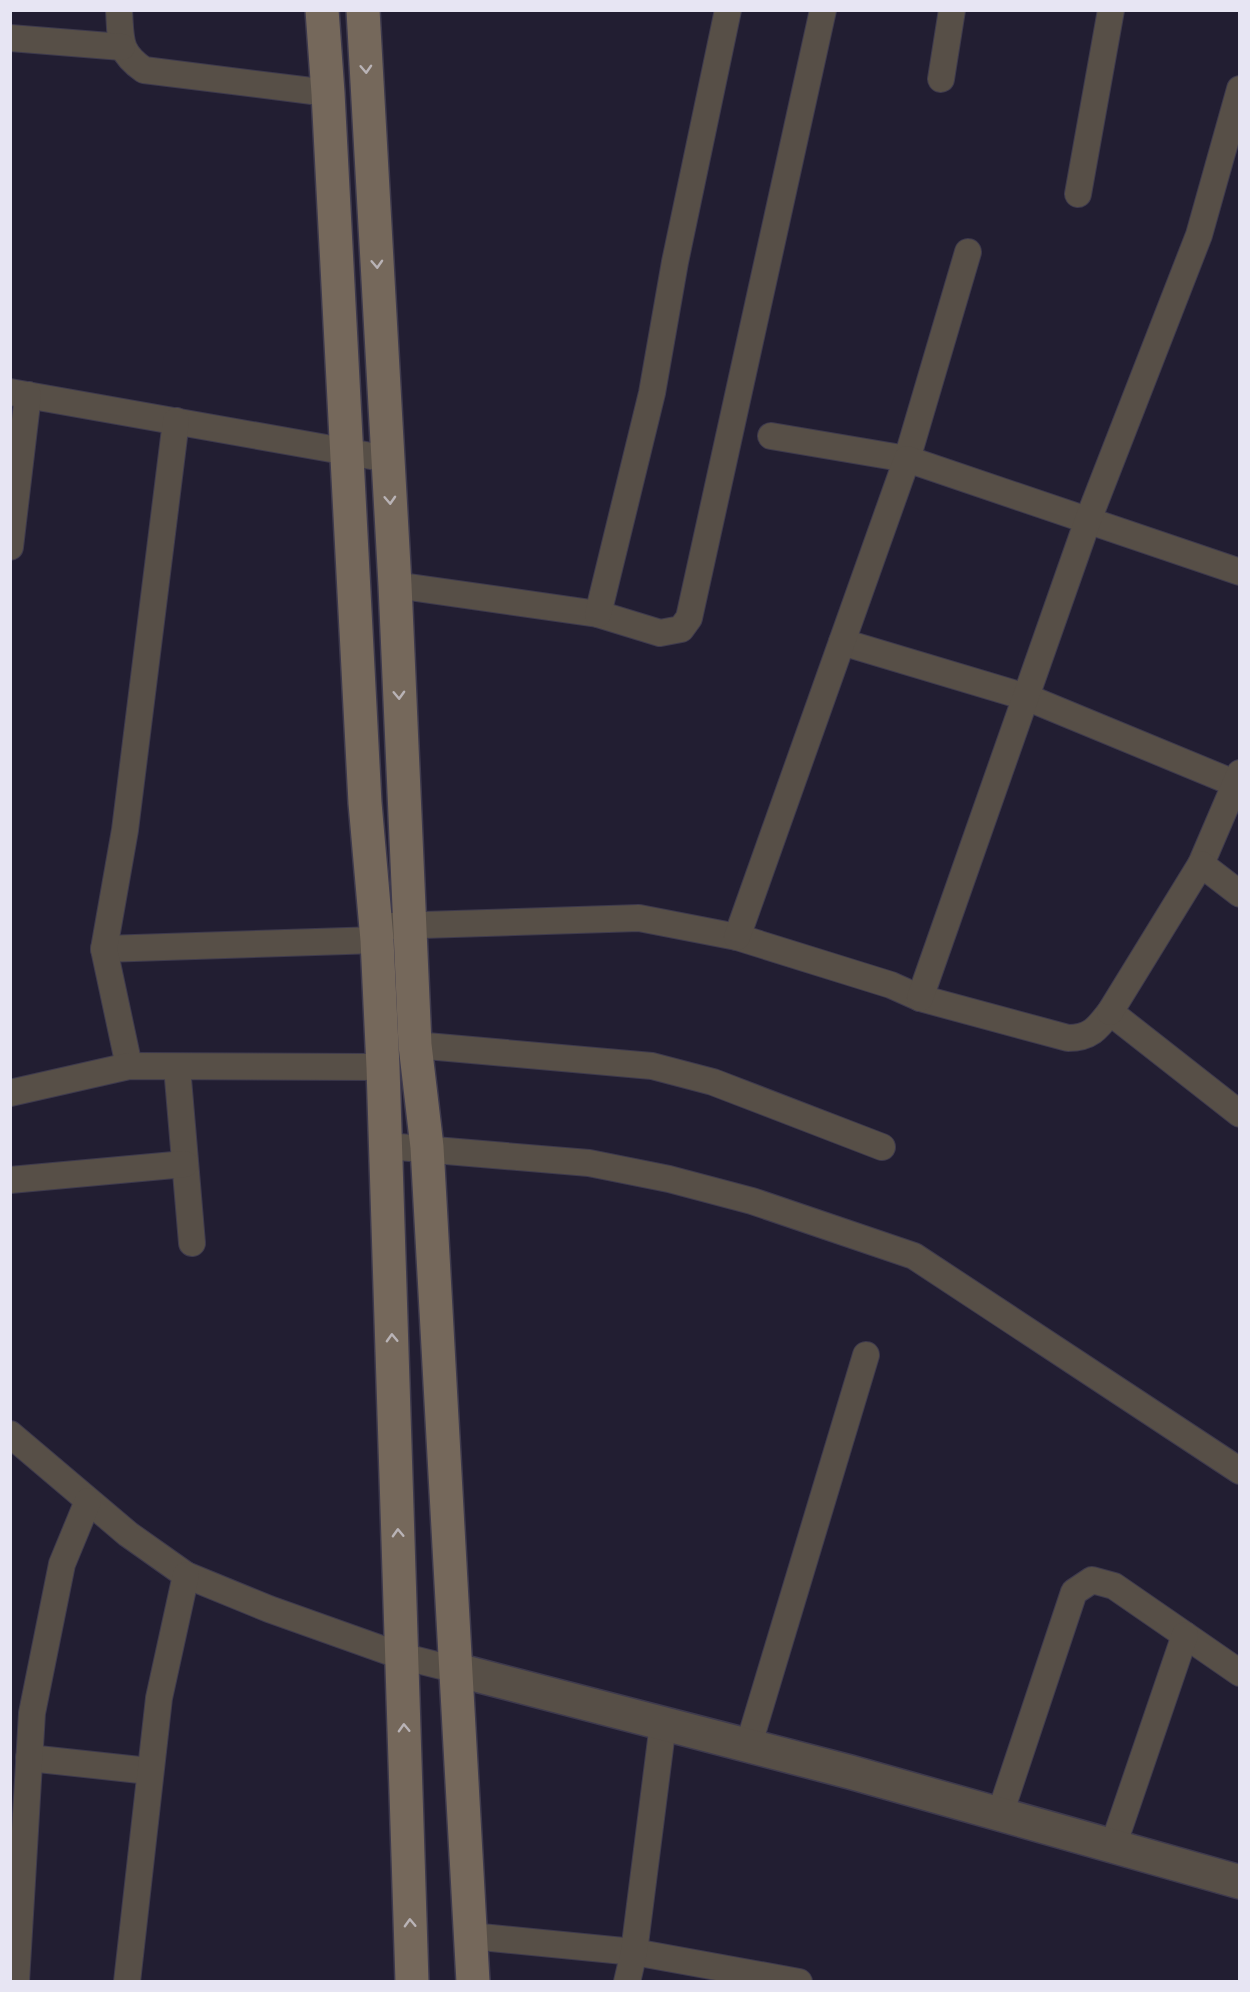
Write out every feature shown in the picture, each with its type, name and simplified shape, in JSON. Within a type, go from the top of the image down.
[{"type":"main road","points":[[321,10],[328,93],[364,792],[376,934],[387,1146],[412,1982]]},
{"type":"main road","points":[[363,10],[395,585],[415,1045],[427,1147],[473,1982]]},
{"type":"street","points":[[119,10],[122,47],[130,60],[144,70],[328,93]]},
{"type":"street","points":[[598,615],[652,393],[675,262],[728,10]]},
{"type":"street","points":[[395,585],[598,615],[660,633],[681,629],[689,618],[823,10]]},
{"type":"street","points":[[941,79],[952,10]]},
{"type":"street","points":[[1078,194],[1111,10]]},
{"type":"street","points":[[10,38],[122,47]]},
{"type":"street","points":[[920,998],[1088,520],[1199,235],[1239,89]]},
{"type":"street","points":[[737,937],[908,459],[968,252]]},
{"type":"street","points":[[10,547],[19,394],[387,459]]},
{"type":"street","points":[[129,1066],[104,949],[125,830],[176,421]]},
{"type":"street","points":[[771,436],[908,459],[1239,572]]},
{"type":"street","points":[[104,949],[376,934],[410,926],[639,918],[737,937],[891,985],[920,998],[1068,1038],[1081,1038],[1093,1034],[1110,1012],[1201,864],[1237,778],[1026,697],[842,642]]},
{"type":"street","points":[[1201,864],[1239,894]]},
{"type":"street","points":[[1110,1012],[1239,1114]]},
{"type":"street","points":[[415,1045],[652,1066],[713,1082],[882,1147]]},
{"type":"street","points":[[10,1094],[129,1066],[383,1067]]},
{"type":"street","points":[[177,1067],[192,1243]]},
{"type":"street","points":[[387,1146],[427,1147],[589,1163],[669,1179],[752,1201],[914,1256],[1239,1471]]},
{"type":"street","points":[[10,1180],[184,1164]]},
{"type":"street","points":[[748,1747],[866,1355]]},
{"type":"street","points":[[10,1434],[128,1534],[186,1575],[269,1609],[401,1656],[1000,1814],[1239,1882]]},
{"type":"street","points":[[16,1982],[32,1713],[62,1564],[88,1501]]},
{"type":"street","points":[[127,1982],[159,1698],[186,1575]]},
{"type":"street","points":[[1000,1814],[1074,1592],[1092,1581],[1114,1586],[1239,1673]]},
{"type":"street","points":[[1113,1846],[1185,1635]]},
{"type":"street","points":[[627,1982],[634,1952],[663,1724]]},
{"type":"street","points":[[29,1758],[149,1771]]},
{"type":"street","points":[[471,1936],[634,1952],[789,1980]]}]
